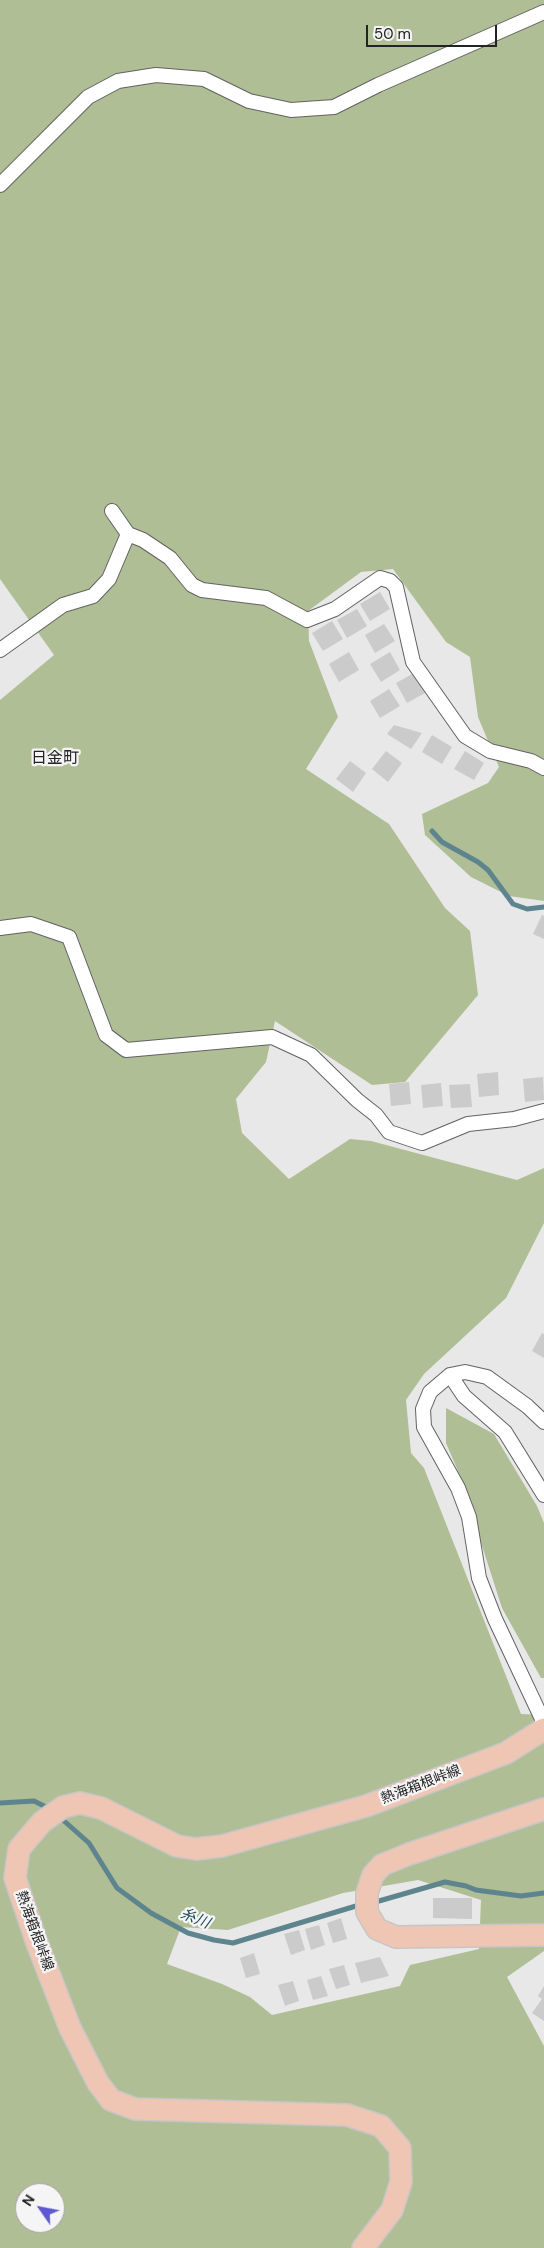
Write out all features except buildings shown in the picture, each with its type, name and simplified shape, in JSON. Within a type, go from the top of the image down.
[{"type":"main road","name":"熱海箱根峠線","points":[[363,2248],[392,2210],[401,2182],[400,2148],[381,2126],[347,2115],[135,2109],[111,2100],[98,2083],[70,2028],[37,1942],[15,1878],[19,1849],[42,1822],[63,1807],[80,1803],[101,1808],[177,1846],[196,1849],[222,1846],[366,1806],[506,1753],[544,1729]]},
{"type":"main road","points":[[544,1809],[409,1854],[382,1865],[373,1875],[367,1893],[367,1912],[377,1929],[396,1937],[544,1935]]},
{"type":"street","points":[[0,185],[88,97],[118,80],[156,75],[204,80],[249,101],[291,110],[334,107],[378,85],[544,12]]},
{"type":"street","points":[[112,511],[128,534],[144,540],[170,558],[192,585],[202,590],[266,598],[307,620],[335,610],[380,578],[390,581],[396,586],[413,662],[465,736],[490,751],[531,761],[544,768]]},
{"type":"street","points":[[0,650],[63,604],[93,596],[109,579],[128,534]]},
{"type":"street","points":[[0,928],[31,924],[69,937],[106,1035],[126,1050],[272,1037],[311,1055],[357,1100],[376,1115],[389,1132],[422,1143],[468,1124],[514,1118],[544,1111]]},
{"type":"street","points":[[544,1422],[527,1406],[487,1377],[465,1372],[450,1375],[430,1392],[424,1409],[424,1427],[458,1488],[469,1517],[480,1578],[495,1619],[540,1703],[544,1723]]},
{"type":"street","points":[[450,1375],[464,1396],[505,1432],[544,1495]]},
{"type":"green space","points":[[0,0],[544,0],[544,901],[509,896],[471,877],[425,835],[422,814],[488,783],[499,767],[478,717],[470,657],[446,642],[393,569],[361,572],[308,611],[309,641],[338,717],[306,769],[389,824],[445,908],[470,931],[478,995],[405,1082],[372,1085],[275,1021],[266,1062],[236,1099],[242,1133],[289,1179],[350,1139],[371,1141],[517,1180],[544,1168],[544,1223],[506,1298],[424,1374],[406,1400],[411,1453],[424,1468],[521,1714],[544,1715],[544,1951],[507,1977],[544,2046],[544,2248],[0,2248],[0,700],[54,655],[0,579]],"holes":[[[418,1880],[481,1900],[479,1949],[410,1965],[400,1986],[272,2015],[250,1997],[222,1984],[167,1964],[181,1927],[228,1930],[343,1893]]]},
{"type":"green space","points":[[446,1408],[494,1434],[537,1506],[544,1523],[544,1678],[541,1678],[502,1608],[458,1471],[446,1443]]},
{"type":"waterway","points":[[432,831],[442,842],[478,862],[488,870],[513,904],[527,909],[544,907]]},
{"type":"waterway","name":"糸川","points":[[0,1803],[34,1801],[48,1808]]},
{"type":"waterway","name":"糸川","points":[[63,1820],[89,1843],[117,1888],[151,1913],[188,1933],[233,1943],[356,1906]]},
{"type":"waterway","name":"糸川","points":[[379,1901],[445,1882],[476,1890],[521,1896],[544,1893]]},
{"type":"district","name":"日金町","points":[[55,759]]}]
